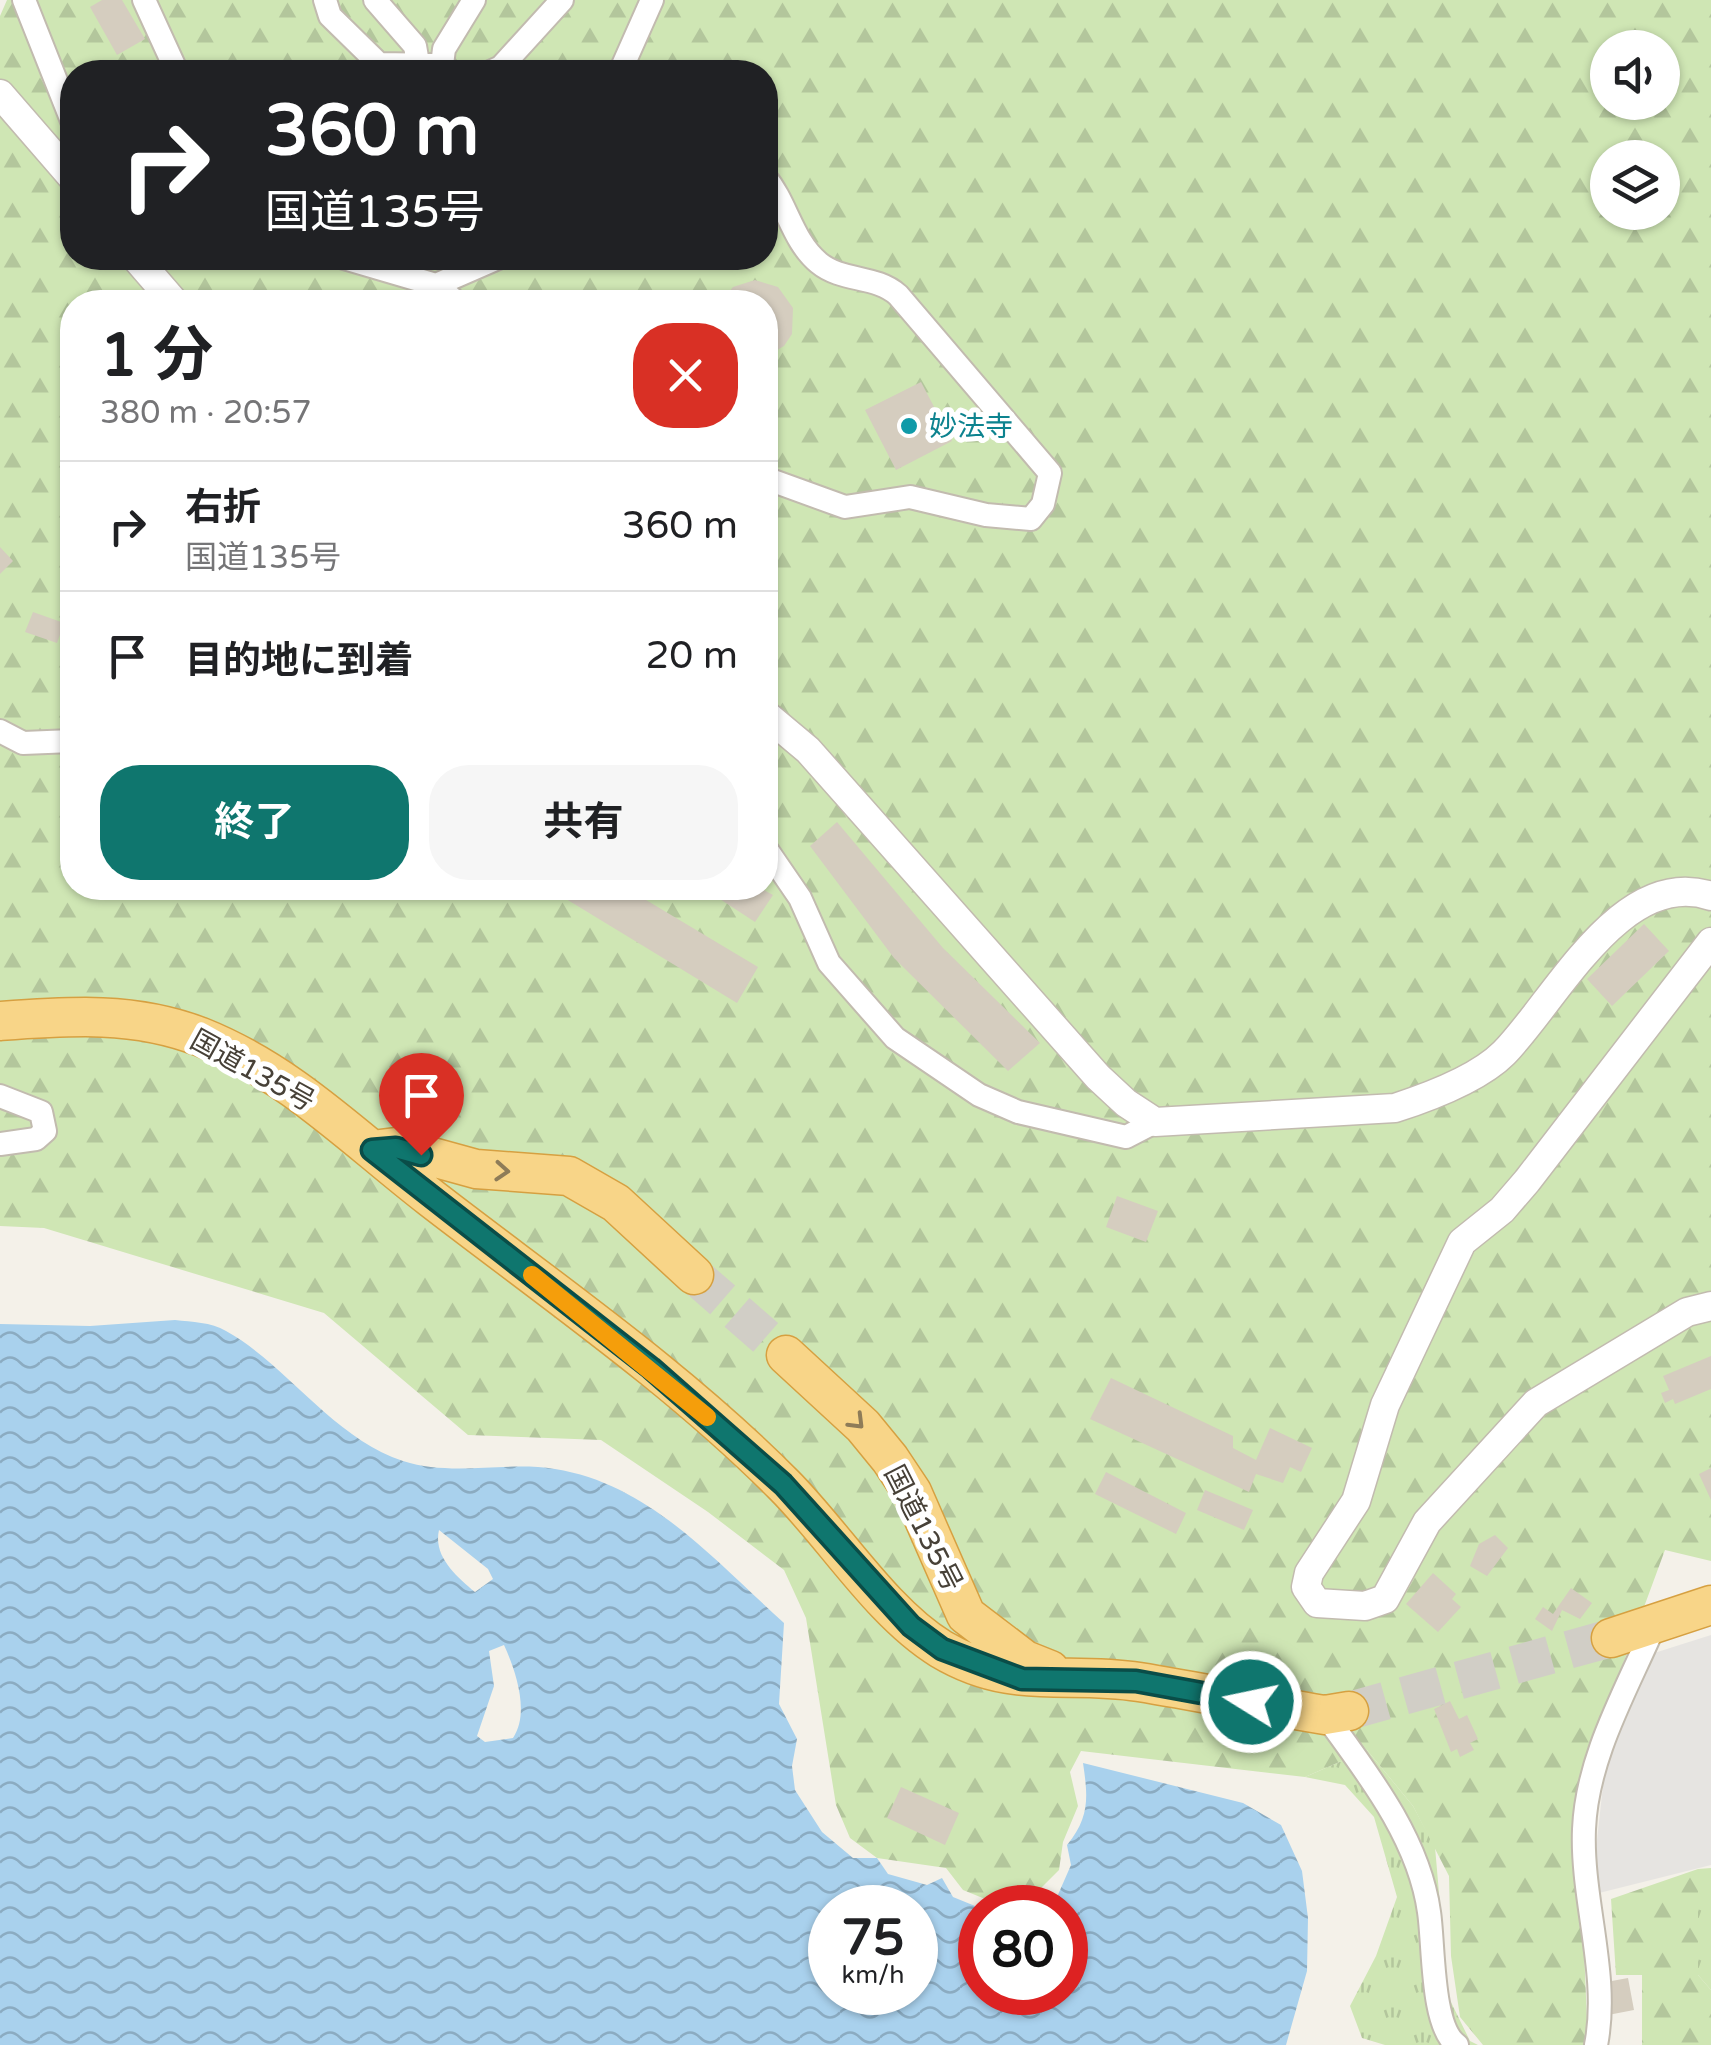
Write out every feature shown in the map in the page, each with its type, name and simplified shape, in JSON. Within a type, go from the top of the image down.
[{"type":"highway","name":"国道135号","points":[[0,1021],[105,1016],[144,1020],[202,1037],[302,1090],[695,1406],[783,1484],[926,1638],[967,1660],[1022,1679],[1136,1681],[1337,1713]]},
{"type":"highway","points":[[372,1150],[396,1148],[476,1169],[570,1176],[616,1204],[694,1275]]},
{"type":"highway","name":"国道135号","points":[[786,1354],[862,1426],[890,1459],[912,1492],[966,1615],[1024,1660],[1075,1680]]},
{"type":"highway","points":[[1611,1638],[1711,1605]]},
{"type":"street","points":[[24,0],[60,91]]},
{"type":"street","points":[[325,0],[330,16],[375,60]]},
{"type":"street","points":[[375,0],[429,60]]},
{"type":"street","points":[[439,60],[474,0]]},
{"type":"street","points":[[507,60],[562,0]]},
{"type":"street","points":[[625,60],[652,0]]},
{"type":"street","points":[[148,1],[172,60]]},
{"type":"street","points":[[0,94],[60,162]]},
{"type":"street","points":[[778,200],[810,255],[823,267],[886,284],[898,295],[1050,473],[1043,504],[1031,518],[986,515],[910,497],[845,507],[820,502],[778,484]]},
{"type":"street","points":[[146,270],[164,290]]},
{"type":"street","points":[[383,270],[442,290]]},
{"type":"street","points":[[436,285],[470,270]]},
{"type":"street","points":[[778,725],[808,750],[1098,1078],[1155,1122]]},
{"type":"street","points":[[0,731],[22,743],[60,742]]},
{"type":"street","points":[[778,866],[800,898],[829,964],[894,1038],[980,1094],[1018,1112],[1126,1137],[1155,1122],[1395,1108],[1422,1100],[1502,1056],[1614,920],[1668,893],[1696,890],[1711,896]]},
{"type":"street","points":[[1711,942],[1528,1181],[1502,1210],[1462,1242],[1385,1405],[1356,1501],[1309,1573],[1306,1586],[1317,1603],[1364,1606],[1385,1599],[1427,1522],[1536,1402],[1687,1312],[1711,1306]]},
{"type":"street","points":[[0,1096],[40,1112],[45,1131],[36,1138],[0,1144]]},
{"type":"street","points":[[1596,2045],[1598,2007],[1584,1834],[1586,1798],[1598,1755],[1654,1626]]},
{"type":"street","points":[[1337,1713],[1414,1853],[1428,1908],[1441,2024],[1457,2045]]},
{"type":"green space","points":[[7,0],[1711,0],[1711,1561],[1665,1550],[1592,1748],[1579,1828],[1588,2045],[1483,2045],[1460,2017],[1451,1956],[1449,1876],[1413,1806],[1367,1750],[1305,1777],[1081,1751],[1070,1772],[1078,1806],[1063,1842],[1059,1870],[1044,1885],[959,1885],[946,1868],[877,1858],[850,1838],[836,1805],[806,1618],[784,1570],[708,1512],[601,1440],[468,1435],[324,1313],[44,1228],[0,1226],[0,16]]},
{"type":"green space","points":[[1367,1750],[1413,1806],[1435,1847],[1448,1996],[1470,2041],[1478,2045],[1385,2045],[1362,2038],[1350,2006],[1376,1956],[1397,1897],[1374,1817],[1345,1785],[1305,1777]]},
{"type":"green space","points":[[1711,1868],[1711,1990],[1698,1975],[1698,1869]]},
{"type":"green space","points":[[1698,1869],[1698,1975],[1711,1990],[1711,2045],[1642,2045],[1642,1975],[1616,1975],[1611,1899]]},
{"type":"shaded area","points":[[1711,1635],[1711,1865],[1591,1895],[1605,1767],[1648,1655]]},
{"type":"water","points":[[175,1320],[214,1326],[248,1345],[354,1436],[403,1461],[441,1468],[536,1467],[589,1477],[651,1508],[679,1528],[784,1623],[779,1704],[797,1739],[792,1766],[795,1790],[822,1832],[853,1858],[877,1858],[888,1874],[927,1885],[942,1878],[958,1899],[958,2015],[1088,2015],[1088,1885],[1062,1885],[1071,1865],[1067,1845],[1080,1825],[1085,1806],[1083,1763],[1243,1803],[1281,1825],[1302,1871],[1308,1918],[1307,1971],[1286,2045],[0,2045],[0,1324],[90,1326]],"holes":[[[439,1530],[488,1569],[493,1579],[475,1592],[443,1557]],[[504,1645],[517,1679],[521,1704],[518,1728],[513,1738],[485,1742],[477,1736],[494,1686],[489,1651]]]},
{"type":"building","points":[[102,0],[122,0],[145,39],[117,55],[90,7]]},
{"type":"building","points":[[755,280],[778,287],[793,308],[792,334],[784,346],[778,349],[778,290],[731,290]]},
{"type":"building","name":"妙法寺","points":[[921,382],[952,441],[896,470],[865,410]]},
{"type":"building","points":[[0,547],[13,561],[0,574]]},
{"type":"building","points":[[33,612],[60,622],[57,643],[25,632]]},
{"type":"building","points":[[837,822],[943,948],[1040,1043],[1008,1071],[894,958],[810,846]]},
{"type":"building","points":[[568,900],[646,900],[758,967],[737,1003]]},
{"type":"building","points":[[721,900],[770,900],[755,922]]},
{"type":"building","points":[[1644,924],[1669,951],[1612,1006],[1587,979]]},
{"type":"building","points":[[1117,1196],[1158,1211],[1146,1242],[1106,1227]]},
{"type":"building","points":[[1711,1356],[1711,1389],[1675,1404],[1673,1399],[1665,1403],[1661,1393],[1669,1390],[1663,1376]]},
{"type":"building","points":[[1111,1378],[1233,1436],[1233,1448],[1256,1460],[1270,1428],[1312,1448],[1301,1472],[1290,1467],[1283,1483],[1256,1474],[1249,1492],[1090,1419]]},
{"type":"building","points":[[1711,1468],[1711,1500],[1699,1474]]},
{"type":"building","points":[[1106,1472],[1186,1513],[1176,1534],[1095,1494]]},
{"type":"building","points":[[1205,1490],[1253,1510],[1244,1530],[1197,1510]]},
{"type":"building","points":[[1495,1535],[1508,1548],[1487,1576],[1470,1566],[1479,1544]]},
{"type":"building","points":[[1433,1573],[1456,1594],[1452,1599],[1461,1607],[1438,1632],[1406,1604]]},
{"type":"building","points":[[1571,1588],[1592,1603],[1580,1619],[1562,1610],[1552,1631],[1535,1619],[1543,1607],[1553,1614]]},
{"type":"building","points":[[1450,1701],[1459,1719],[1467,1715],[1478,1739],[1470,1743],[1474,1750],[1460,1757],[1457,1749],[1451,1752],[1434,1709]]},
{"type":"building","points":[[901,1787],[959,1813],[945,1845],[887,1818]]},
{"type":"building","points":[[1628,1978],[1634,2010],[1608,2015],[1601,1983]]},
{"type":"tunnel","points":[[694,1275],[786,1355]]},
{"type":"tunnel","points":[[1349,1711],[1611,1638]]},
{"type":"slow traffic","points":[[532,1275],[707,1417]]},
{"type":"place","name":"妙法寺","points":[[909,426]]},
{"type":"route","points":[[421,1155],[396,1148],[372,1150],[651,1368],[783,1484],[911,1626],[942,1649],[1022,1679],[1136,1681],[1251,1702]]}]
